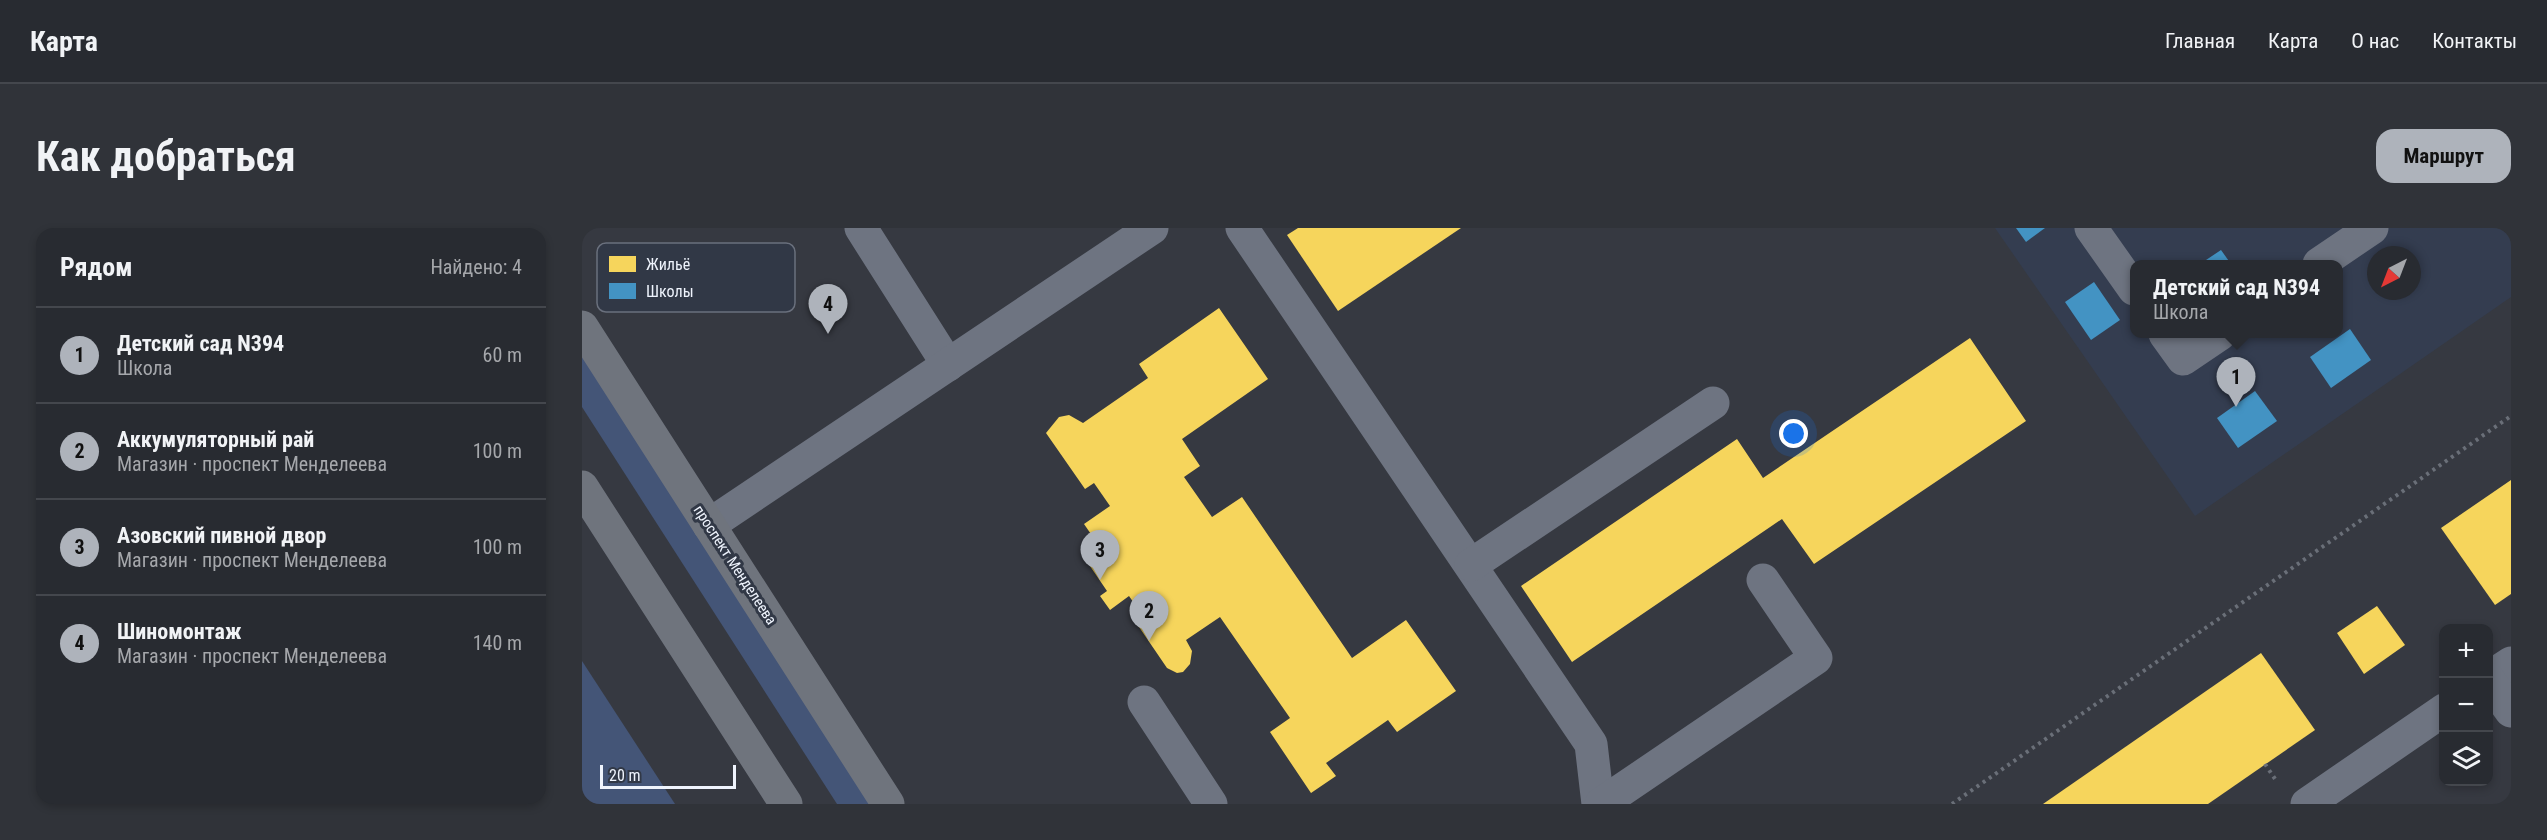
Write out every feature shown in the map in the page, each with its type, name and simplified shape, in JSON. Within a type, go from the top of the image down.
[{"type":"main road","name":"проспект Менделеева","points":[[582,327],[888,804]]},
{"type":"main road","points":[[582,487],[786,804]]},
{"type":"lane","points":[[861,228],[948,365]]},
{"type":"lane","points":[[709,525],[1152,228]]},
{"type":"lane","points":[[1242,228],[1591,744],[1600,804],[1816,658],[1763,580]]},
{"type":"lane","points":[[2091,228],[2130,283]]},
{"type":"lane","points":[[2325,260],[2372,228]]},
{"type":"lane","points":[[2168,338],[2183,359],[2213,338]]},
{"type":"lane","points":[[1471,565],[1713,403]]},
{"type":"lane","points":[[2489,678],[2511,663]]},
{"type":"lane","points":[[2493,686],[2511,711]]},
{"type":"lane","points":[[1144,702],[1211,804]]},
{"type":"lane","points":[[2307,804],[2439,713]]},
{"type":"path","points":[[1952,804],[2511,416]]},
{"type":"shaded area","points":[[1995,228],[2511,228],[2511,297],[2195,516]]},
{"type":"shaded area","points":[[582,352],[874,804],[837,804],[582,407]]},
{"type":"shaded area","points":[[582,661],[675,804],[582,804]]},
{"type":"building: Жильё","points":[[1298,228],[1461,228],[1338,311],[1287,235]]},
{"type":"building: Жильё","points":[[1219,308],[1268,379],[1182,439],[1200,466],[1184,477],[1212,517],[1242,497],[1352,658],[1406,620],[1456,691],[1397,732],[1388,720],[1326,763],[1336,776],[1311,793],[1270,732],[1290,718],[1220,617],[1186,640],[1192,651],[1190,664],[1183,672],[1177,673],[1167,668],[1137,624],[1145,619],[1129,596],[1110,610],[1100,596],[1107,591],[1090,566],[1106,556],[1084,524],[1110,506],[1094,483],[1085,489],[1046,433],[1059,417],[1069,415],[1083,423],[1148,378],[1139,364]]},
{"type":"building: Жильё","points":[[1970,338],[2026,421],[1814,564],[1782,519],[1572,662],[1521,586],[1737,439],[1763,478]]},
{"type":"building: Жильё","points":[[2511,480],[2511,594],[2495,605],[2441,528]]},
{"type":"building: Жильё","points":[[2377,606],[2405,645],[2364,674],[2337,633]]},
{"type":"building: Жильё","points":[[2261,653],[2315,730],[2208,804],[2043,804]]},
{"type":"building: Школы","points":[[2016,228],[2045,228],[2026,242]]},
{"type":"building: Школы","points":[[2221,250],[2228,260],[2206,260]]},
{"type":"building: Школы","points":[[2094,282],[2120,320],[2091,340],[2065,302]]},
{"type":"building: Школы","points":[[2350,329],[2371,360],[2331,388],[2310,357],[2337,338],[2343,338],[2343,334]]},
{"type":"building: Школы","points":[[2255,391],[2277,421],[2238,448],[2217,418]]},
{"type":"place","name":"Шиномонтаж","points":[[828,334]]},
{"type":"place","name":"Детский сад N394","points":[[2236,407]]},
{"type":"place","name":"Азовский пивной двор","points":[[1100,580]]},
{"type":"place","name":"Аккумуляторный рай","points":[[1149,641]]}]
